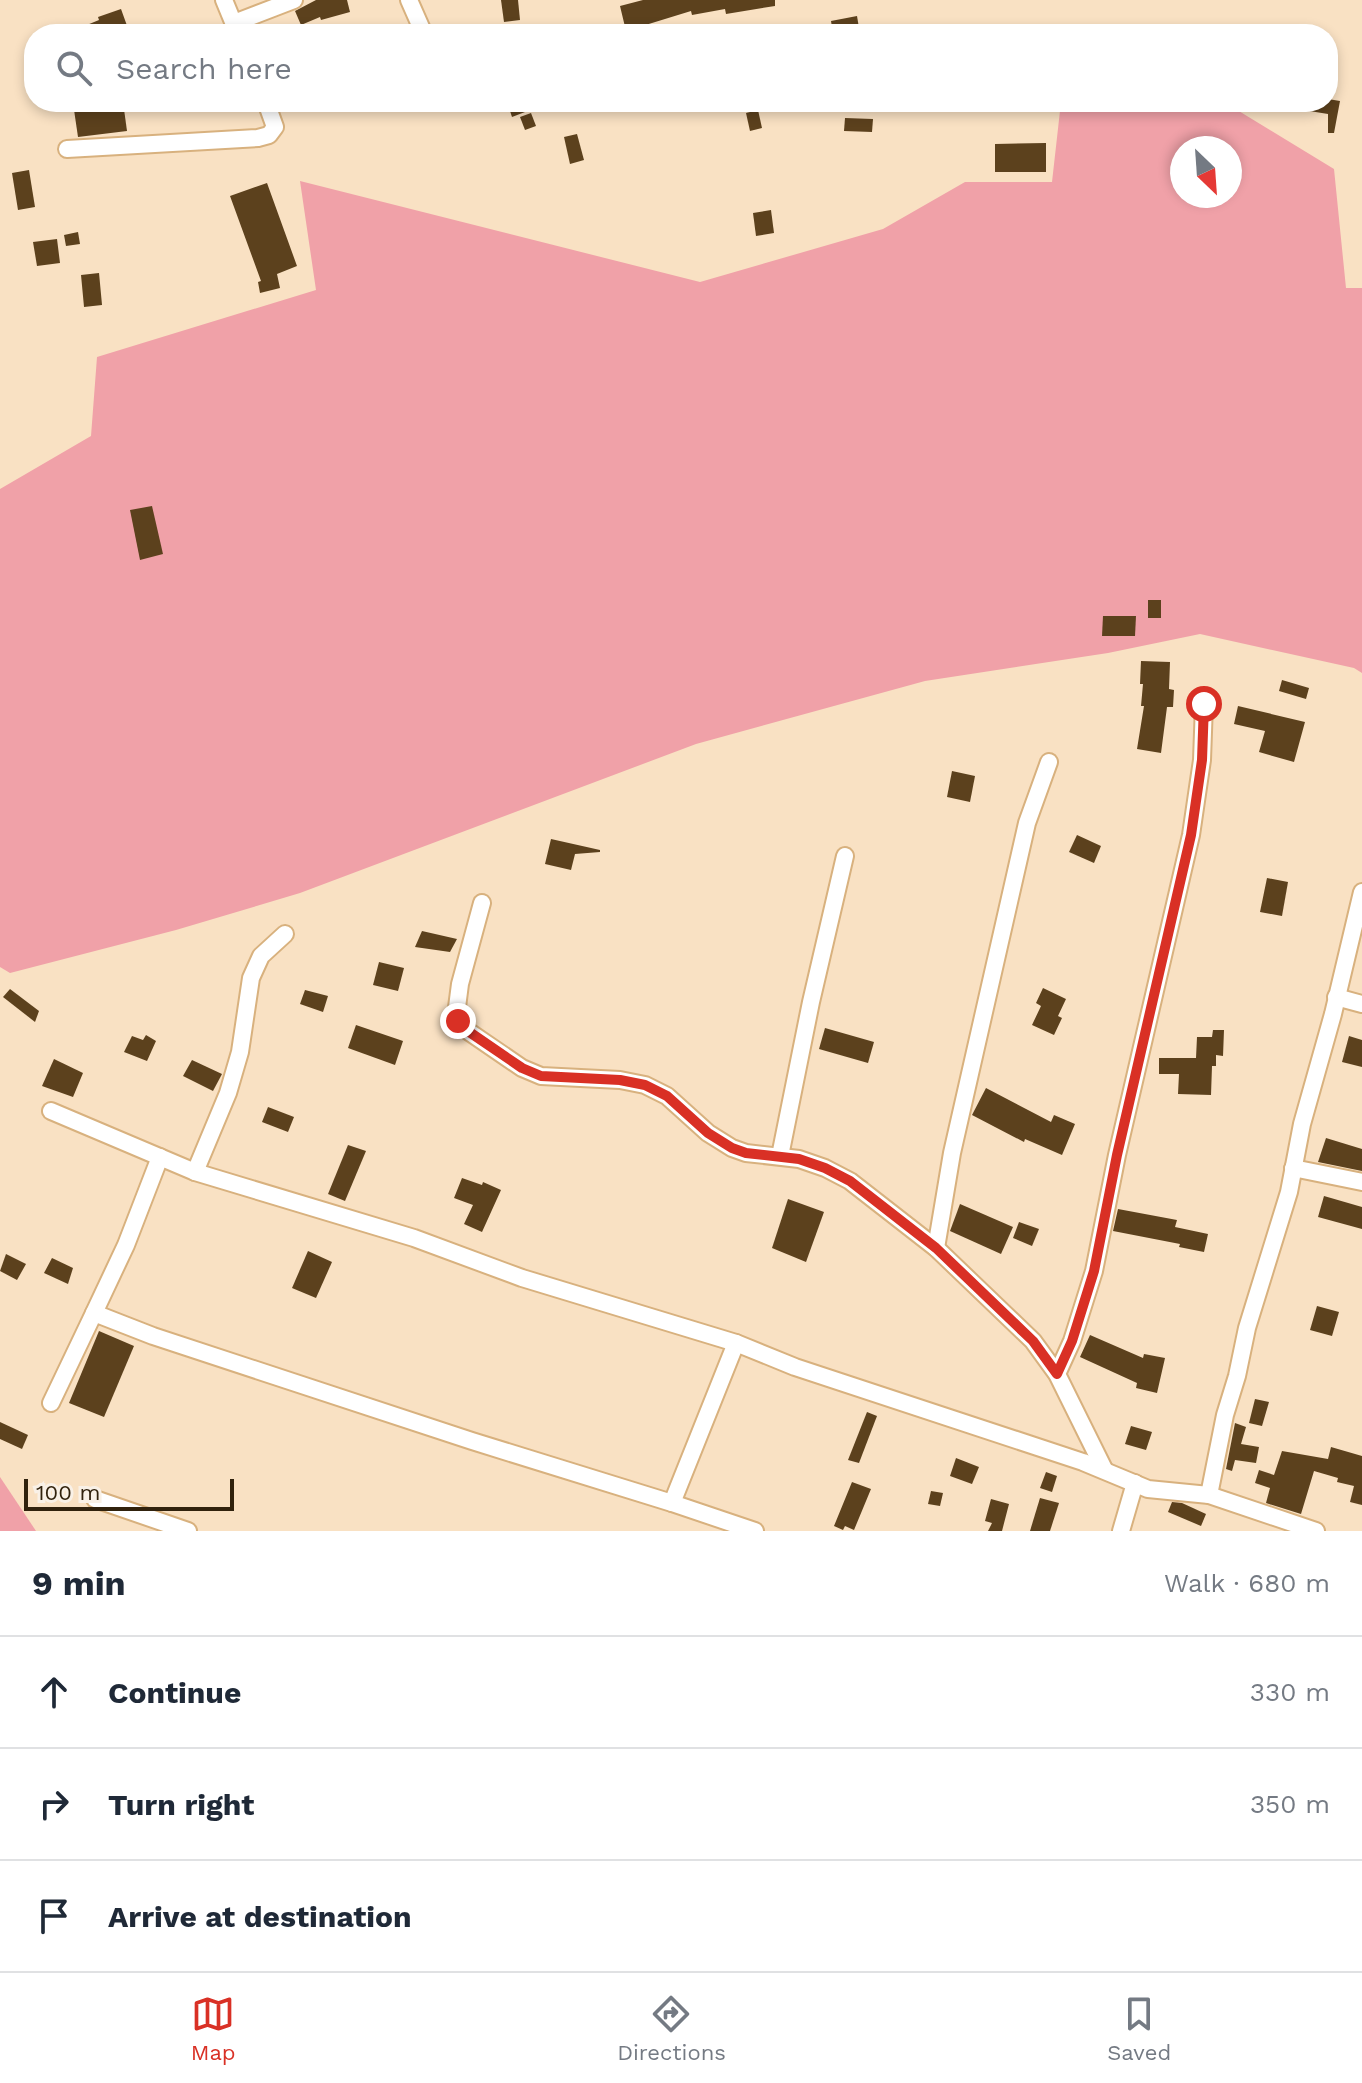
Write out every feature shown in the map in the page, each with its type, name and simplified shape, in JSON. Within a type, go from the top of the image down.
[{"type":"street","points":[[224,0],[234,24]]},
{"type":"street","points":[[246,24],[294,0]]},
{"type":"street","points":[[409,0],[420,24]]},
{"type":"street","points":[[67,149],[269,135],[275,127],[270,112]]},
{"type":"street","points":[[1057,1374],[1072,1341],[1094,1271],[1117,1155],[1191,835],[1202,760],[1204,704]]},
{"type":"street","points":[[936,1248],[952,1153],[1027,823],[1049,762]]},
{"type":"street","points":[[780,1156],[845,856]]},
{"type":"street","points":[[1209,1495],[1247,1328],[1289,1192],[1362,892]]},
{"type":"street","points":[[482,903],[460,984],[456,1015],[462,1027],[522,1068],[541,1076],[620,1080],[645,1085],[667,1096],[708,1133],[732,1148],[746,1153],[799,1159],[850,1181],[936,1248],[1033,1341],[1057,1374],[1104,1469]]},
{"type":"street","points":[[195,1172],[228,1093],[240,1052],[251,978],[261,956],[285,934]]},
{"type":"street","points":[[1336,997],[1362,1004]]},
{"type":"street","points":[[51,1111],[195,1172],[414,1238],[522,1278],[736,1343],[795,1367],[1104,1469],[1135,1483],[1172,1493],[1209,1495],[1316,1531]]},
{"type":"street","points":[[51,1403],[126,1245],[160,1157]]},
{"type":"street","points":[[1293,1168],[1362,1182]]},
{"type":"street","points":[[94,1313],[153,1336],[755,1531]]},
{"type":"street","points":[[672,1503],[736,1343]]},
{"type":"street","points":[[1121,1531],[1135,1483]]},
{"type":"street","points":[[95,1499],[188,1531]]},
{"type":"shaded area","points":[[1060,112],[1240,112],[1334,169],[1346,288],[1362,288],[1362,673],[1354,668],[1200,634],[1108,653],[925,681],[696,744],[300,893],[176,930],[10,973],[0,967],[0,489],[91,436],[97,357],[316,290],[300,181],[700,282],[883,229],[965,182],[1052,182]]},
{"type":"shaded area","points":[[0,1477],[36,1531],[0,1531]]},
{"type":"building","points":[[316,0],[347,0],[350,12],[301,24],[295,11]]},
{"type":"building","points":[[501,0],[518,0],[520,20],[504,22]]},
{"type":"building","points":[[643,0],[775,0],[775,6],[726,14],[725,9],[692,15],[691,11],[649,24],[624,24],[620,6]]},
{"type":"building","points":[[121,9],[126,24],[89,24],[99,20],[98,17]]},
{"type":"building","points":[[857,16],[858,24],[832,24],[831,21]]},
{"type":"building","points":[[74,112],[124,112],[127,131],[78,137]]},
{"type":"building","points":[[758,112],[762,128],[750,131],[746,113]]},
{"type":"building","points":[[1316,112],[1338,112],[1334,133],[1328,133],[1328,114]]},
{"type":"building","points":[[531,113],[536,126],[525,130],[520,117]]},
{"type":"building","points":[[845,118],[873,119],[872,132],[844,131]]},
{"type":"building","points":[[577,134],[584,160],[570,164],[564,137]]},
{"type":"building","points":[[1046,143],[1046,172],[995,172],[995,144]]},
{"type":"building","points":[[29,170],[35,207],[18,210],[12,173]]},
{"type":"building","points":[[267,183],[297,266],[277,274],[280,288],[260,293],[258,282],[261,281],[230,196]]},
{"type":"building","points":[[771,210],[774,233],[756,236],[753,213]]},
{"type":"building","points":[[78,232],[80,244],[66,246],[64,235]]},
{"type":"building","points":[[57,239],[60,263],[37,266],[33,242]]},
{"type":"building","points":[[99,273],[102,305],[84,307],[81,275]]},
{"type":"building","points":[[152,506],[163,554],[140,560],[130,510]]},
{"type":"building","points":[[1148,600],[1161,600],[1161,618],[1148,618]]},
{"type":"building","points":[[1103,616],[1136,616],[1135,636],[1102,636]]},
{"type":"building","points":[[1141,661],[1170,662],[1169,689],[1174,690],[1173,707],[1167,707],[1161,753],[1137,749],[1144,706],[1141,706]]},
{"type":"building","points":[[1282,680],[1309,688],[1306,699],[1279,691]]},
{"type":"building","points":[[1238,706],[1305,722],[1294,762],[1259,752],[1265,731],[1234,724]]},
{"type":"building","points":[[952,771],[975,776],[970,802],[947,797]]},
{"type":"building","points":[[1077,835],[1101,846],[1094,863],[1069,852]]},
{"type":"building","points":[[551,839],[600,852],[575,854],[571,870],[545,864]]},
{"type":"building","points":[[1267,878],[1288,882],[1282,916],[1260,912]]},
{"type":"building","points":[[422,931],[457,939],[450,952],[415,947]]},
{"type":"building","points":[[379,962],[404,968],[398,991],[373,985]]},
{"type":"building","points":[[1043,988],[1066,999],[1054,1035],[1032,1025],[1041,1006],[1036,1003]]},
{"type":"building","points":[[10,989],[39,1011],[35,1022],[3,997]]},
{"type":"building","points":[[305,990],[328,996],[323,1012],[300,1004]]},
{"type":"building","points":[[356,1025],[403,1041],[395,1065],[348,1048]]},
{"type":"building","points":[[825,1028],[874,1042],[868,1063],[819,1049]]},
{"type":"building","points":[[1213,1030],[1224,1030],[1223,1056],[1216,1055],[1216,1066],[1212,1066],[1211,1095],[1178,1094],[1179,1074],[1159,1074],[1159,1058],[1196,1058],[1197,1037],[1212,1037]]},
{"type":"building","points":[[146,1035],[156,1041],[147,1061],[124,1052],[132,1036],[143,1040]]},
{"type":"building","points":[[1349,1036],[1362,1040],[1362,1067],[1342,1062]]},
{"type":"building","points":[[54,1059],[83,1073],[73,1097],[42,1086]]},
{"type":"building","points":[[192,1060],[222,1074],[213,1091],[183,1076]]},
{"type":"building","points":[[986,1088],[1051,1122],[1054,1115],[1075,1124],[1062,1155],[1025,1139],[1024,1142],[972,1115]]},
{"type":"building","points":[[268,1107],[294,1117],[288,1132],[262,1122]]},
{"type":"building","points":[[1326,1138],[1362,1149],[1362,1171],[1318,1162]]},
{"type":"building","points":[[348,1145],[366,1151],[345,1201],[328,1194]]},
{"type":"building","points":[[462,1178],[501,1190],[482,1232],[464,1224],[473,1205],[454,1198]]},
{"type":"building","points":[[1324,1196],[1362,1207],[1362,1229],[1318,1217]]},
{"type":"building","points":[[788,1199],[824,1212],[806,1262],[772,1248]]},
{"type":"building","points":[[960,1204],[1013,1227],[1001,1254],[950,1231]]},
{"type":"building","points":[[1118,1209],[1177,1220],[1175,1227],[1208,1234],[1204,1252],[1113,1231]]},
{"type":"building","points":[[1019,1222],[1039,1229],[1032,1246],[1013,1238]]},
{"type":"building","points":[[308,1251],[332,1262],[316,1298],[292,1288]]},
{"type":"building","points":[[6,1254],[26,1264],[17,1280],[0,1271]]},
{"type":"building","points":[[52,1258],[73,1268],[68,1284],[44,1273]]},
{"type":"building","points":[[1317,1306],[1339,1312],[1332,1336],[1310,1330]]},
{"type":"building","points":[[99,1331],[134,1346],[104,1417],[69,1403]]},
{"type":"building","points":[[1090,1335],[1143,1358],[1144,1354],[1165,1358],[1157,1393],[1136,1388],[1137,1383],[1080,1357]]},
{"type":"building","points":[[1255,1399],[1269,1402],[1262,1426],[1249,1423]]},
{"type":"building","points":[[867,1412],[877,1416],[859,1463],[848,1460]]},
{"type":"building","points":[[0,1422],[28,1435],[22,1449],[0,1439]]},
{"type":"building","points":[[1235,1423],[1246,1427],[1241,1444],[1259,1447],[1256,1463],[1235,1460],[1232,1471],[1226,1469]]},
{"type":"building","points":[[1131,1426],[1152,1432],[1146,1450],[1125,1444]]},
{"type":"building","points":[[1331,1447],[1362,1456],[1362,1505],[1350,1502],[1354,1486],[1314,1471],[1301,1514],[1266,1503],[1270,1488],[1255,1483],[1259,1470],[1274,1475],[1282,1451],[1328,1459]]},
{"type":"building","points":[[956,1458],[979,1467],[972,1484],[950,1476]]},
{"type":"building","points":[[1046,1472],[1057,1476],[1052,1492],[1040,1488]]},
{"type":"building","points":[[852,1482],[871,1489],[854,1530],[845,1526],[843,1530],[834,1526]]},
{"type":"building","points":[[931,1491],[943,1493],[940,1506],[928,1504]]},
{"type":"building","points":[[1040,1498],[1059,1503],[1050,1531],[1030,1531]]},
{"type":"building","points":[[991,1499],[1009,1504],[1002,1531],[988,1531],[992,1523],[985,1521]]},
{"type":"building","points":[[1172,1502],[1206,1514],[1201,1526],[1168,1512]]},
{"type":"route","points":[[458,1021],[501,1055],[541,1076],[620,1080],[645,1085],[667,1096],[708,1133],[732,1148],[746,1153],[799,1159],[850,1181],[936,1248],[1033,1341],[1057,1374],[1072,1341],[1094,1271],[1117,1155],[1191,835],[1202,760],[1204,704]]}]
